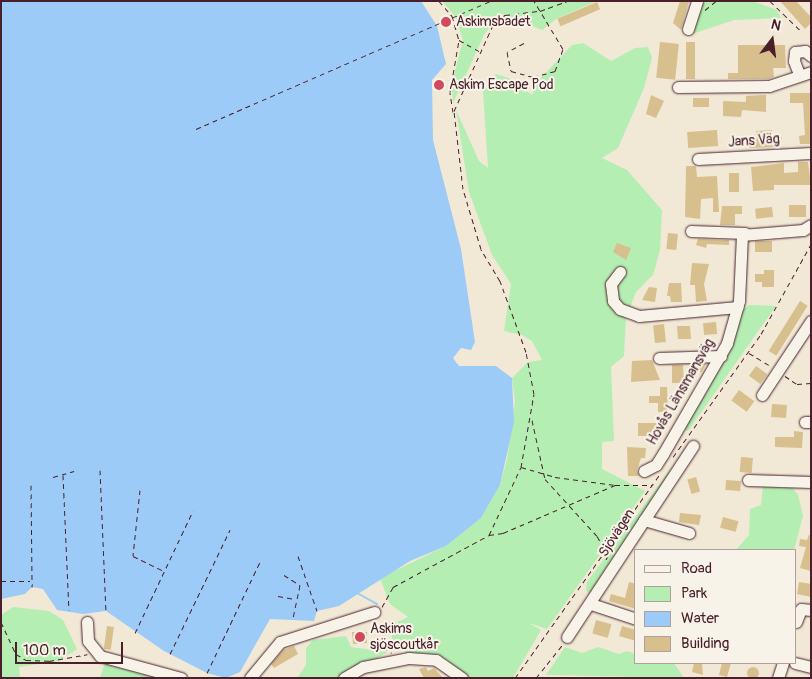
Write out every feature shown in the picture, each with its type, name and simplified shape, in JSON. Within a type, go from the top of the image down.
[{"type":"street","points":[[688,29],[697,1]]},
{"type":"street","points":[[678,87],[769,86],[805,73],[794,61],[795,52],[805,51],[811,56]]},
{"type":"street","name":"Jans Väg","points":[[698,159],[811,153]]},
{"type":"street","points":[[691,231],[745,233],[803,230],[811,225]]},
{"type":"street","name":"Hovås Länsmansväg","points":[[644,471],[656,465],[721,356],[738,307],[739,242],[745,233]]},
{"type":"street","points":[[620,272],[611,284],[613,301],[620,309],[639,316],[738,307]]},
{"type":"street","points":[[762,395],[811,321]]},
{"type":"street","points":[[658,358],[721,356]]},
{"type":"street","name":"Sjövägen","points":[[567,637],[591,604],[693,446]]},
{"type":"street","points":[[748,480],[811,482]]},
{"type":"street","points":[[644,520],[689,532]]},
{"type":"street","points":[[591,604],[634,618]]},
{"type":"street","points":[[797,620],[801,610],[811,610]]},
{"type":"street","points":[[250,678],[280,642],[374,612]]},
{"type":"street","points":[[87,622],[88,642],[95,652],[181,678]]},
{"type":"street","points":[[344,678],[363,667],[397,658],[436,660],[462,678]]},
{"type":"street","points":[[778,678],[783,664]]},
{"type":"street","points":[[797,664],[811,667]]},
{"type":"path","points":[[439,1],[452,16],[459,40],[450,92],[463,189],[481,249],[500,281],[526,352],[534,394],[532,419],[521,466],[489,535]]},
{"type":"path","points":[[196,129],[491,1]]},
{"type":"path","points":[[524,43],[507,52],[511,71],[533,77],[555,72],[563,49],[534,1]]},
{"type":"path","points":[[453,115],[479,51],[499,19],[540,11],[567,1]]},
{"type":"path","points":[[770,1],[801,31]]},
{"type":"path","points":[[459,40],[479,51]]},
{"type":"path","points":[[532,419],[544,474],[565,504],[597,536],[605,551]]},
{"type":"path","points":[[677,428],[691,438],[693,446]]},
{"type":"path","points":[[521,466],[544,474],[615,485],[652,486]]},
{"type":"path","points":[[100,470],[106,611]]},
{"type":"path","points":[[53,477],[74,471]]},
{"type":"path","points":[[63,474],[69,610]]},
{"type":"path","points":[[31,485],[32,587]]},
{"type":"path","points":[[374,612],[383,607],[393,587],[489,535],[503,533],[565,504],[615,485]]},
{"type":"path","points":[[140,490],[133,556],[164,571]]},
{"type":"path","points":[[135,633],[193,511]]},
{"type":"path","points":[[170,654],[230,530]]},
{"type":"path","points":[[298,556],[317,611]]},
{"type":"path","points":[[206,673],[261,560]]},
{"type":"path","points":[[284,575],[300,585],[293,619]]},
{"type":"path","points":[[1,581],[32,581]]},
{"type":"path","points":[[278,596],[296,600]]},
{"type":"path","points":[[1,622],[16,654],[26,660],[49,661],[95,652]]},
{"type":"path","points":[[536,678],[567,637]]},
{"type":"path","points":[[376,642],[397,658]]},
{"type":"green space","points":[[442,1],[597,1],[556,19],[542,30],[503,14],[497,17],[484,35],[453,103],[452,83],[463,40],[455,16]]},
{"type":"green space","points":[[700,1],[752,1],[777,10],[781,18],[734,20],[689,35]]},
{"type":"green space","points":[[583,43],[611,61],[635,48],[648,47],[652,58],[644,88],[618,148],[602,158],[627,170],[662,210],[660,250],[653,275],[636,292],[626,318],[624,356],[611,367],[614,441],[602,442],[602,469],[645,491],[547,629],[529,623],[541,630],[513,678],[465,678],[447,660],[409,656],[392,639],[391,625],[408,617],[390,604],[380,578],[446,546],[481,518],[500,485],[507,459],[515,402],[512,378],[528,362],[542,360],[532,341],[522,335],[504,331],[511,284],[492,255],[469,192],[456,110],[479,161],[488,168],[483,90],[496,74],[511,79],[532,95],[538,81],[572,45]]},
{"type":"green space","points":[[750,305],[776,306],[688,431],[683,430],[682,424],[741,310]]},
{"type":"green space","points":[[691,442],[591,596],[586,590],[587,582]]},
{"type":"green space","points":[[763,485],[791,486],[798,495],[803,516],[794,549],[737,549],[749,535],[750,509],[761,505]]},
{"type":"green space","points":[[13,607],[49,611],[63,620],[77,649],[59,661],[19,667],[20,678],[1,678],[1,615]]},
{"type":"green space","points":[[346,636],[351,647],[388,652],[341,678],[297,678],[306,665],[306,648],[313,640]]},
{"type":"green space","points":[[565,647],[582,653],[598,647],[619,654],[627,651],[634,653],[634,664],[675,664],[684,678],[546,675]]},
{"type":"green space","points":[[105,663],[161,678],[100,678]]},
{"type":"water","points":[[1,1],[421,1],[437,26],[446,64],[432,80],[433,140],[461,249],[475,342],[471,350],[461,348],[453,358],[459,366],[496,366],[512,378],[514,422],[500,485],[481,518],[446,546],[410,561],[339,606],[317,611],[314,621],[270,619],[240,672],[226,678],[207,673],[164,651],[106,611],[83,614],[57,610],[43,589],[32,587],[25,594],[1,599]]},
{"type":"building","points":[[680,1],[689,1],[681,30],[673,23]]},
{"type":"building","points":[[780,1],[796,1],[811,17],[811,23],[805,29]]},
{"type":"building","points":[[597,2],[600,9],[561,26],[557,19]]},
{"type":"building","points":[[660,42],[679,44],[675,80],[656,78]]},
{"type":"building","points":[[686,42],[695,42],[695,79],[686,79]]},
{"type":"building","points":[[738,45],[785,45],[786,68],[773,68],[774,77],[768,79],[728,79],[728,73],[738,73]]},
{"type":"building","points":[[790,93],[811,93],[811,144],[800,144],[799,136],[805,135],[803,103],[790,103]]},
{"type":"building","points":[[651,95],[664,101],[656,118],[646,114]]},
{"type":"building","points":[[766,95],[766,112],[742,110],[741,117],[723,116],[723,101],[746,102],[746,96]]},
{"type":"building","points":[[693,98],[709,98],[709,107],[693,107]]},
{"type":"building","points":[[717,130],[718,146],[688,148],[687,132]]},
{"type":"building","points":[[772,130],[772,137],[782,137],[779,147],[750,148],[747,145],[746,138],[757,138],[756,131]]},
{"type":"building","points":[[798,162],[808,162],[811,185],[774,185],[774,190],[753,191],[751,167],[784,163],[784,173],[798,172]]},
{"type":"building","points":[[686,166],[696,166],[697,177],[717,176],[719,212],[713,212],[713,198],[701,199],[700,219],[685,217]]},
{"type":"building","points":[[729,173],[739,173],[739,192],[729,192]]},
{"type":"building","points":[[789,205],[806,205],[806,217],[789,217]]},
{"type":"building","points":[[722,206],[742,206],[742,214],[735,214],[735,225],[720,225]]},
{"type":"building","points":[[772,207],[773,217],[756,219],[755,209]]},
{"type":"building","points":[[668,233],[678,234],[676,250],[666,249]]},
{"type":"building","points":[[698,239],[729,240],[729,245],[707,244],[706,248],[696,245]]},
{"type":"building","points":[[755,241],[772,241],[772,252],[755,252]]},
{"type":"building","points":[[617,243],[631,248],[626,260],[613,252]]},
{"type":"building","points":[[692,263],[709,264],[704,284],[707,301],[696,302],[695,285],[690,285]]},
{"type":"building","points":[[764,270],[774,270],[774,287],[762,287],[762,282],[755,282],[755,274],[764,274]]},
{"type":"building","points":[[669,283],[681,283],[682,302],[671,302],[670,296],[667,296]]},
{"type":"building","points":[[649,287],[657,288],[655,302],[642,300]]},
{"type":"building","points":[[800,301],[808,306],[776,356],[769,351]]},
{"type":"building","points":[[716,322],[717,334],[704,335],[703,323]]},
{"type":"building","points":[[664,324],[666,342],[655,343],[653,325]]},
{"type":"building","points":[[677,326],[690,326],[691,339],[678,339]]},
{"type":"building","points":[[652,360],[660,380],[631,382],[632,361]]},
{"type":"building","points":[[706,364],[701,373],[693,365],[683,365],[684,383],[672,383],[672,365]]},
{"type":"building","points":[[756,366],[767,374],[760,384],[749,376]]},
{"type":"building","points":[[660,387],[667,387],[668,412],[658,412],[658,403],[649,403],[649,396],[660,396]]},
{"type":"building","points":[[739,390],[754,401],[747,412],[731,401]]},
{"type":"building","points":[[772,404],[787,405],[786,418],[771,417]]},
{"type":"building","points":[[638,423],[660,423],[660,436],[638,436]]},
{"type":"building","points":[[794,431],[803,432],[802,448],[775,447],[775,437],[794,437]]},
{"type":"building","points":[[627,447],[646,448],[645,458],[641,458],[637,470],[639,476],[628,476]]},
{"type":"building","points":[[741,457],[753,458],[752,473],[740,472]]},
{"type":"building","points":[[696,477],[700,491],[691,494],[687,479]]},
{"type":"building","points":[[726,480],[741,481],[740,491],[725,490]]},
{"type":"building","points":[[680,513],[701,515],[699,525],[679,522]]},
{"type":"building","points":[[723,517],[738,521],[736,532],[720,528]]},
{"type":"building","points":[[809,535],[811,535],[811,571],[800,568],[806,547],[799,546],[800,539],[807,540]]},
{"type":"building","points":[[629,582],[634,583],[634,608],[609,601],[611,594],[625,598]]},
{"type":"building","points":[[799,582],[811,584],[811,597],[797,594]]},
{"type":"building","points":[[596,620],[611,624],[608,638],[592,634]]},
{"type":"building","points":[[107,626],[114,627],[111,650],[104,649]]},
{"type":"building","points":[[622,626],[634,629],[634,640],[619,636]]},
{"type":"building","points":[[352,632],[367,632],[367,643],[353,644]]},
{"type":"building","points":[[294,646],[298,654],[274,668],[271,664],[283,650]]},
{"type":"building","points":[[694,664],[702,664],[703,675],[692,672]]},
{"type":"building","points":[[722,664],[731,664],[727,677],[719,675]]},
{"type":"building","points":[[426,667],[428,671],[434,668],[443,678],[424,678],[419,669]]},
{"type":"building","points":[[755,667],[758,668],[758,678],[751,679],[748,678],[747,671],[748,668]]},
{"type":"waterway","points":[[357,593],[377,604]]},
{"type":"place","name":"Askimsbadet","points":[[446,22]]},
{"type":"place","name":"Askim Escape Pod","points":[[439,85]]},
{"type":"place","name":"Askims sjöscoutkår","points":[[360,637]]}]
